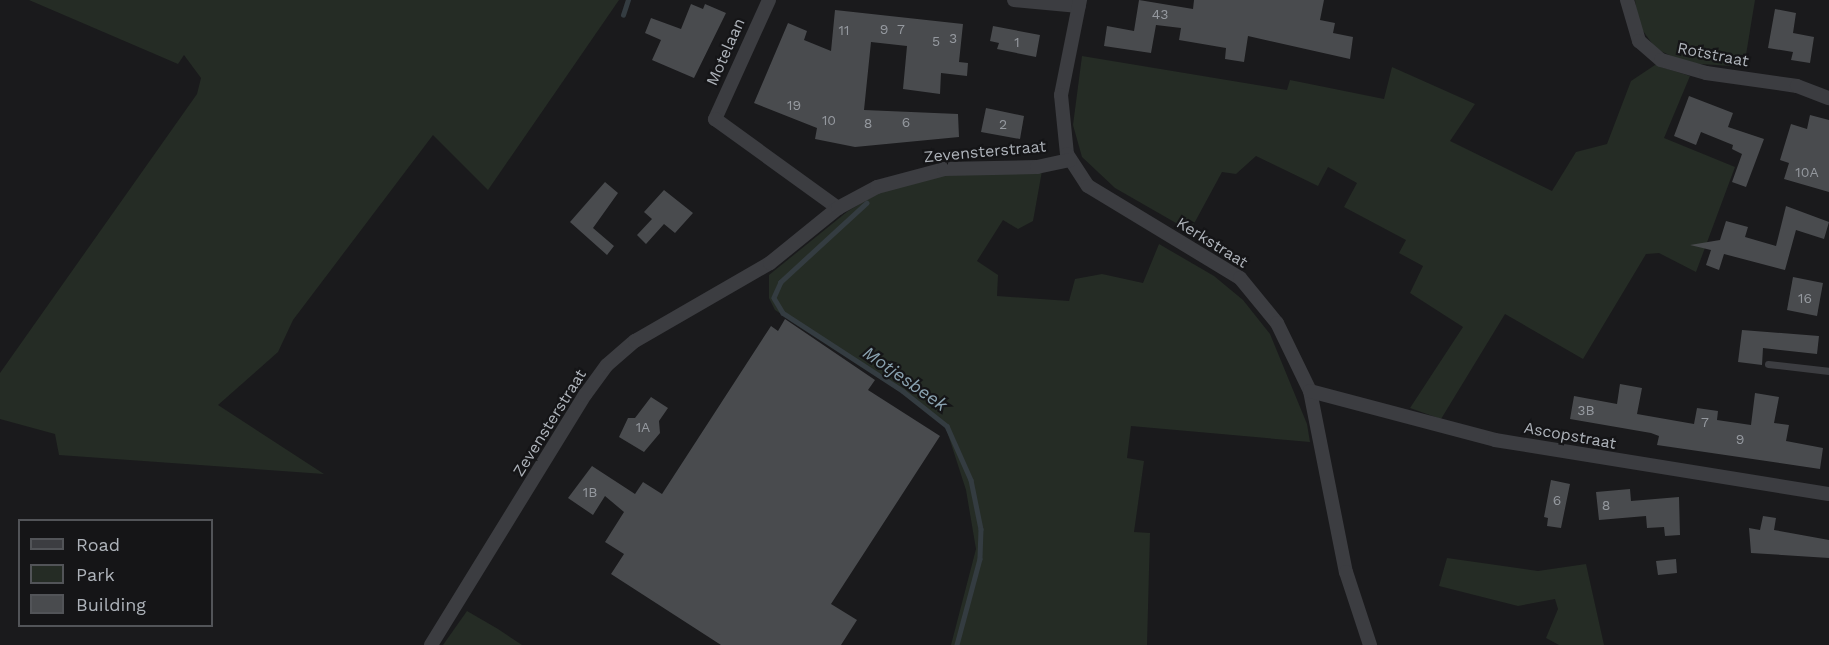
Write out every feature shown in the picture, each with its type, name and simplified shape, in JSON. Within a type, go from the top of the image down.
[{"type":"street","name":"Motelaan","points":[[769,0],[715,119],[837,208]]},
{"type":"street","points":[[1014,0],[1079,3]]},
{"type":"street","name":"Rotstraat","points":[[1627,0],[1639,41],[1661,60],[1689,70],[1797,86],[1829,98]]},
{"type":"street","name":"Kerkstraat","points":[[1079,3],[1060,114],[1070,160],[1088,186],[1240,278],[1277,323],[1310,391],[1346,572],[1370,645]]},
{"type":"street","name":"Zevensterstraat","points":[[431,645],[607,365],[634,341],[770,263],[837,208],[913,174],[1070,160]]},
{"type":"street","name":"Ascopstraat","points":[[1310,391],[1495,440],[1829,494]]},
{"type":"lane","points":[[1768,364],[1829,371]]},
{"type":"green space","points":[[29,0],[619,0],[488,190],[433,135],[293,320],[278,352],[218,405],[324,474],[59,455],[55,434],[0,419],[0,373],[197,94],[201,78],[184,55],[178,64]]},
{"type":"green space","points":[[1635,0],[1755,0],[1744,67],[1687,63],[1656,49],[1638,24]]},
{"type":"green space","points":[[1082,56],[1287,90],[1290,80],[1384,99],[1392,67],[1475,104],[1450,141],[1552,191],[1576,152],[1607,144],[1631,81],[1655,65],[1690,76],[1664,138],[1735,167],[1696,272],[1659,253],[1646,254],[1583,359],[1505,314],[1441,419],[1410,408],[1463,327],[1410,293],[1423,266],[1399,253],[1406,240],[1344,207],[1357,183],[1328,167],[1318,186],[1256,156],[1236,174],[1222,172],[1190,231],[1115,188],[1082,157],[1073,125]]},
{"type":"green space","points":[[1042,171],[1033,221],[1018,229],[1003,220],[977,261],[998,275],[997,296],[1069,301],[1075,279],[1102,274],[1143,283],[1159,244],[1214,276],[1243,300],[1270,334],[1307,424],[1310,442],[1131,426],[1127,458],[1144,461],[1134,532],[1150,533],[1147,645],[951,645],[976,549],[966,490],[946,428],[918,403],[775,310],[769,298],[769,275],[848,211],[891,186],[927,175]]},
{"type":"green space","points":[[1447,558],[1538,571],[1586,564],[1604,645],[1559,645],[1546,638],[1558,609],[1555,599],[1518,606],[1439,586]]},
{"type":"green space","points":[[467,611],[498,629],[522,645],[443,645]]},
{"type":"building","points":[[1139,0],[1193,9],[1194,0],[1324,0],[1320,20],[1335,23],[1333,33],[1353,37],[1350,59],[1248,36],[1244,62],[1225,59],[1226,48],[1179,40],[1181,28],[1156,25],[1151,53],[1104,46],[1107,26],[1134,31]]},
{"type":"building","points":[[691,4],[703,9],[705,4],[726,13],[694,78],[652,60],[661,40],[645,33],[651,18],[681,29]]},
{"type":"building","points":[[1775,9],[1796,13],[1793,33],[1814,37],[1810,63],[1791,60],[1793,52],[1768,48]]},
{"type":"building","points":[[835,10],[963,24],[959,62],[968,63],[967,76],[941,73],[940,94],[903,89],[907,46],[871,42],[864,110],[958,114],[959,137],[855,147],[815,139],[817,128],[754,103],[788,23],[807,31],[804,40],[831,51]]},
{"type":"building","points":[[993,26],[1040,35],[1036,57],[997,49],[999,43],[990,41]]},
{"type":"building","points":[[1689,96],[1733,113],[1728,127],[1764,139],[1746,187],[1732,182],[1742,154],[1732,149],[1733,145],[1701,132],[1696,145],[1674,136]]},
{"type":"building","points":[[986,108],[1024,116],[1020,139],[981,132]]},
{"type":"building","points":[[1810,115],[1829,120],[1829,192],[1784,179],[1789,163],[1780,160],[1791,124],[1807,129]]},
{"type":"building","points":[[605,182],[618,193],[593,228],[614,246],[607,255],[570,222]]},
{"type":"building","points":[[664,190],[693,213],[675,233],[664,224],[646,244],[637,235],[652,219],[644,212]]},
{"type":"building","points":[[1786,206],[1829,222],[1824,239],[1796,230],[1785,270],[1724,254],[1719,270],[1706,265],[1711,250],[1690,245],[1720,240],[1726,221],[1748,227],[1745,237],[1776,246]]},
{"type":"building","points":[[1793,277],[1823,283],[1817,316],[1787,310]]},
{"type":"building","points":[[785,319],[875,380],[868,390],[940,436],[831,604],[857,620],[841,645],[721,645],[611,574],[624,554],[605,542],[624,512],[605,496],[593,515],[568,498],[592,466],[635,494],[643,482],[662,494],[771,326],[778,331]]},
{"type":"building","points":[[1742,330],[1819,336],[1817,354],[1763,348],[1762,365],[1738,362]]},
{"type":"building","points":[[1620,384],[1642,388],[1637,414],[1694,424],[1697,408],[1718,411],[1717,420],[1751,425],[1755,393],[1779,397],[1774,423],[1789,425],[1786,441],[1823,448],[1820,469],[1657,445],[1659,436],[1651,433],[1570,419],[1574,396],[1617,404]]},
{"type":"building","points":[[651,397],[668,408],[659,421],[660,433],[644,452],[619,437],[628,418],[635,418]]},
{"type":"building","points":[[1551,480],[1570,484],[1561,528],[1547,526],[1548,518],[1544,517]]},
{"type":"building","points":[[1630,489],[1631,501],[1679,497],[1680,535],[1665,536],[1664,527],[1647,528],[1646,516],[1599,520],[1596,492]]},
{"type":"building","points":[[1763,516],[1776,518],[1774,530],[1829,540],[1829,558],[1751,553],[1749,528],[1760,530]]},
{"type":"building","points":[[1676,559],[1677,573],[1658,575],[1656,561]]},
{"type":"waterway","name":"Motjesbeek","points":[[623,15],[628,0]]},
{"type":"waterway","name":"Motjesbeek","points":[[867,203],[781,282],[774,298],[783,313],[903,391],[947,426],[971,480],[981,529],[980,559],[957,645]]}]
